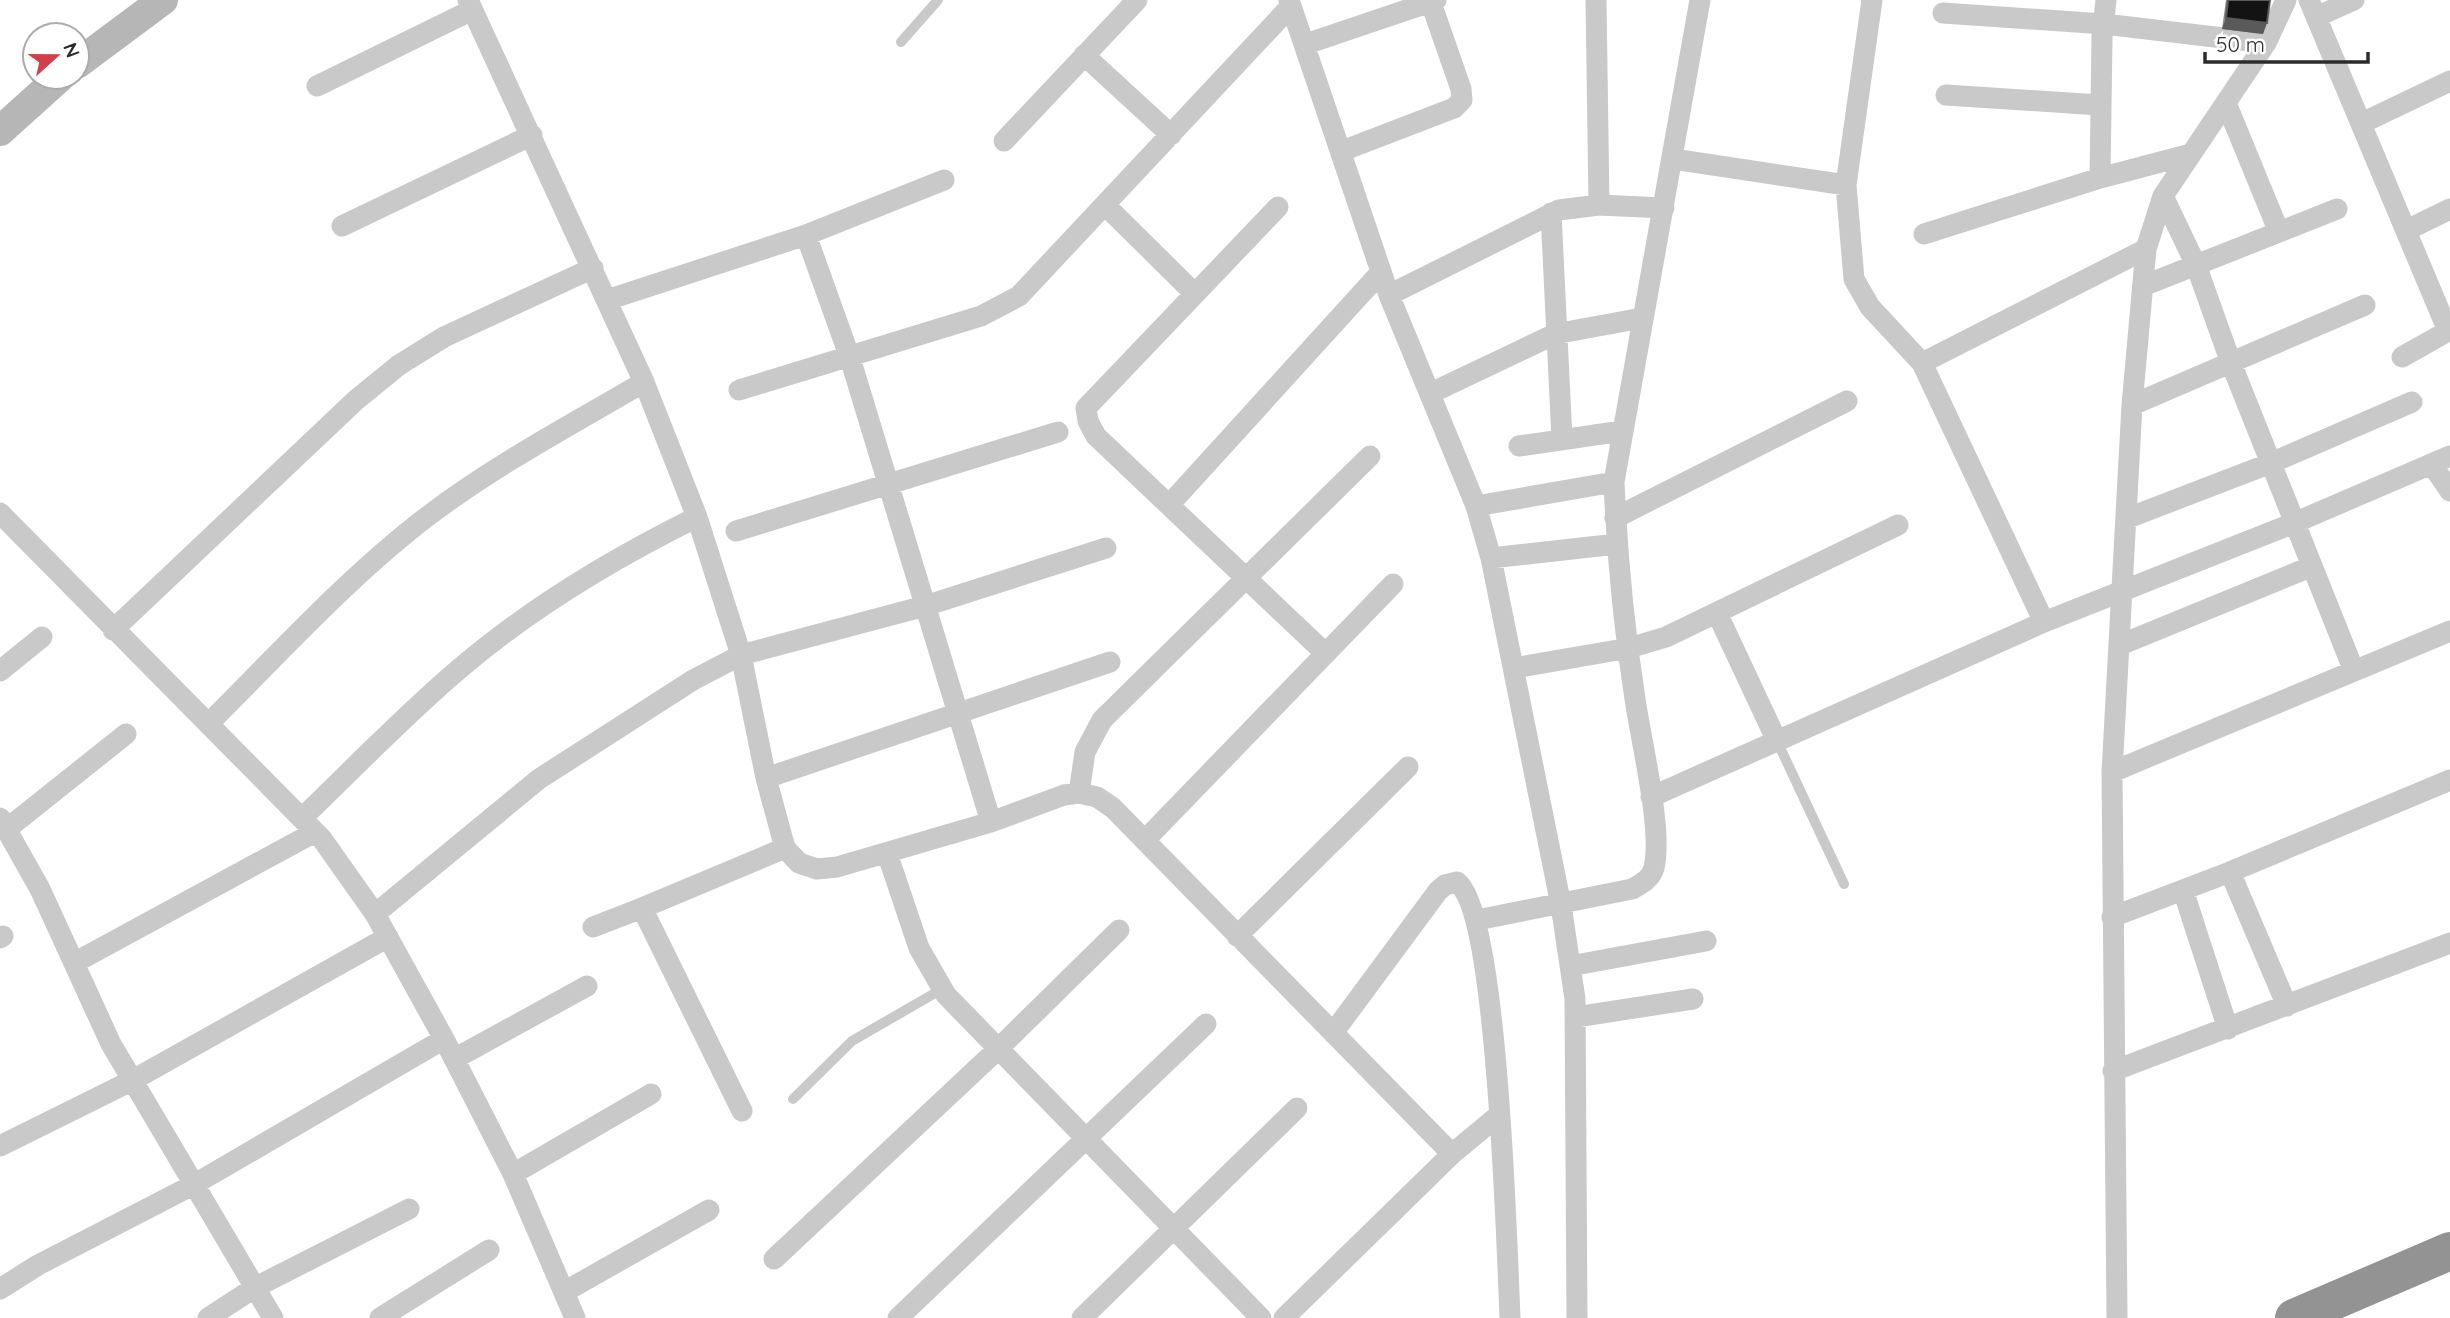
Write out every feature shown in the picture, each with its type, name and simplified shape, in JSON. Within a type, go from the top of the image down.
[{"type":"highway","points":[[2294,1318],[2450,1251]]},
{"type":"street","points":[[91,54],[163,0]]},
{"type":"street","points":[[1004,141],[1137,0]]},
{"type":"street","points":[[1596,0],[1599,205]]},
{"type":"street","points":[[1477,920],[1632,889],[1644,883],[1653,871],[1655,855],[1651,797],[1629,648],[1617,544],[1614,482],[1700,0]]},
{"type":"street","points":[[1871,0],[1846,185],[1854,279],[1870,307],[1922,363],[2044,622]]},
{"type":"street","points":[[2100,178],[2100,105],[2106,0]]},
{"type":"street","points":[[2117,1318],[2112,772],[2128,518],[2132,405],[2146,249],[2163,196],[2266,43],[2286,0]]},
{"type":"street","points":[[2354,0],[2312,8],[2449,331],[2402,357]]},
{"type":"street","points":[[1306,44],[1432,1],[1461,89],[1462,100],[1454,108],[1342,151]]},
{"type":"street","points":[[739,390],[850,358],[981,316],[1004,306],[1031,286],[1290,3],[1389,295],[1476,506],[1491,558],[1561,905],[1576,1017],[1577,1318]]},
{"type":"street","points":[[317,86],[470,5],[645,382],[696,517],[741,655],[766,778],[785,848],[799,863],[817,869],[837,867],[991,822],[1064,796],[1079,793],[1097,797],[1113,808],[1145,840],[1452,1154]]},
{"type":"street","points":[[1943,13],[2104,24],[2266,43]]},
{"type":"street","points":[[1084,55],[1171,135]]},
{"type":"street","points":[[2362,123],[2450,81]]},
{"type":"street","points":[[0,131],[44,91]]},
{"type":"street","points":[[1946,95],[2100,105]]},
{"type":"street","points":[[2226,103],[2279,232]]},
{"type":"street","points":[[342,226],[532,135]]},
{"type":"street","points":[[1924,234],[2100,178],[2191,154]]},
{"type":"street","points":[[1673,159],[1846,185]]},
{"type":"street","points":[[607,300],[806,235],[944,180]]},
{"type":"street","points":[[2163,196],[2196,265],[2310,567],[2354,671]]},
{"type":"street","points":[[1105,205],[1195,293]]},
{"type":"street","points":[[1389,295],[1551,213],[1573,206],[1664,208]]},
{"type":"street","points":[[1278,207],[1086,408],[1088,421],[1096,436],[1325,653]]},
{"type":"street","points":[[2144,286],[2337,209]]},
{"type":"street","points":[[2407,230],[2450,209]]},
{"type":"street","points":[[1551,213],[1562,439]]},
{"type":"street","points":[[806,235],[850,358],[991,822]]},
{"type":"street","points":[[1922,363],[2146,249]]},
{"type":"street","points":[[113,630],[356,400],[399,365],[444,337],[593,268]]},
{"type":"street","points":[[1169,505],[1381,272]]},
{"type":"street","points":[[2132,405],[2365,305]]},
{"type":"street","points":[[1431,393],[1555,334],[1642,318]]},
{"type":"street","points":[[208,724],[379,556],[427,517],[481,478],[645,382]]},
{"type":"street","points":[[1615,517],[1847,401]]},
{"type":"street","points":[[2128,518],[2271,463],[2412,402]]},
{"type":"street","points":[[1519,446],[1622,431]]},
{"type":"street","points":[[736,531],[1058,432]]},
{"type":"street","points":[[1079,793],[1085,752],[1102,720],[1370,456]]},
{"type":"street","points":[[1651,797],[2044,622],[2294,523],[2441,461],[2450,491]]},
{"type":"street","points":[[1476,506],[1614,482]]},
{"type":"street","points":[[0,513],[309,825],[375,914],[444,1039],[513,1174],[575,1318]]},
{"type":"street","points":[[75,963],[309,825],[457,670],[507,631],[628,551],[696,517]]},
{"type":"street","points":[[1514,668],[1629,648],[1666,637],[1898,525]]},
{"type":"street","points":[[1491,558],[1617,544]]},
{"type":"street","points":[[375,914],[539,779],[693,680],[741,655],[925,606],[1106,548]]},
{"type":"street","points":[[2120,645],[2310,567]]},
{"type":"street","points":[[1145,840],[1392,584]]},
{"type":"street","points":[[1717,613],[1777,741]]},
{"type":"street","points":[[2112,772],[2450,631]]},
{"type":"street","points":[[0,671],[43,637]]},
{"type":"street","points":[[766,778],[960,715],[1110,662]]},
{"type":"street","points":[[126,734],[4,823],[75,963],[111,1044],[273,1318]]},
{"type":"street","points":[[1237,936],[1408,767]]},
{"type":"street","points":[[2112,917],[2230,872],[2450,780]]},
{"type":"street","points":[[593,928],[785,848]]},
{"type":"street","points":[[887,853],[919,948],[942,989],[997,1050],[1261,1318]]},
{"type":"street","points":[[2230,872],[2287,1006]]},
{"type":"street","points":[[1333,1033],[1445,885],[1457,882],[1463,887],[1477,920],[1490,1010],[1499,1115],[1510,1318]]},
{"type":"street","points":[[2183,890],[2228,1029]]},
{"type":"street","points":[[642,908],[742,1111]]},
{"type":"street","points":[[774,1259],[997,1050],[1119,930]]},
{"type":"street","points":[[0,1146],[133,1080],[388,937]]},
{"type":"street","points":[[1570,967],[1706,941]]},
{"type":"street","points":[[2113,1071],[2450,943]]},
{"type":"street","points":[[454,1059],[587,986]]},
{"type":"street","points":[[1576,1017],[1693,999]]},
{"type":"street","points":[[898,1318],[1206,1024]]},
{"type":"street","points":[[0,1289],[38,1265],[193,1185],[444,1039]]},
{"type":"street","points":[[513,1174],[651,1094]]},
{"type":"street","points":[[1082,1318],[1297,1108]]},
{"type":"street","points":[[1284,1318],[1452,1154],[1499,1115]]},
{"type":"street","points":[[208,1318],[254,1288],[409,1209]]},
{"type":"street","points":[[564,1293],[709,1210]]},
{"type":"street","points":[[380,1318],[489,1250]]},
{"type":"lane","points":[[901,42],[938,0]]},
{"type":"lane","points":[[1777,741],[1844,884]]},
{"type":"lane","points":[[793,1099],[852,1041],[942,989]]},
{"type":"building","points":[[2228,0],[2270,0],[2267,23],[2226,18]]}]
